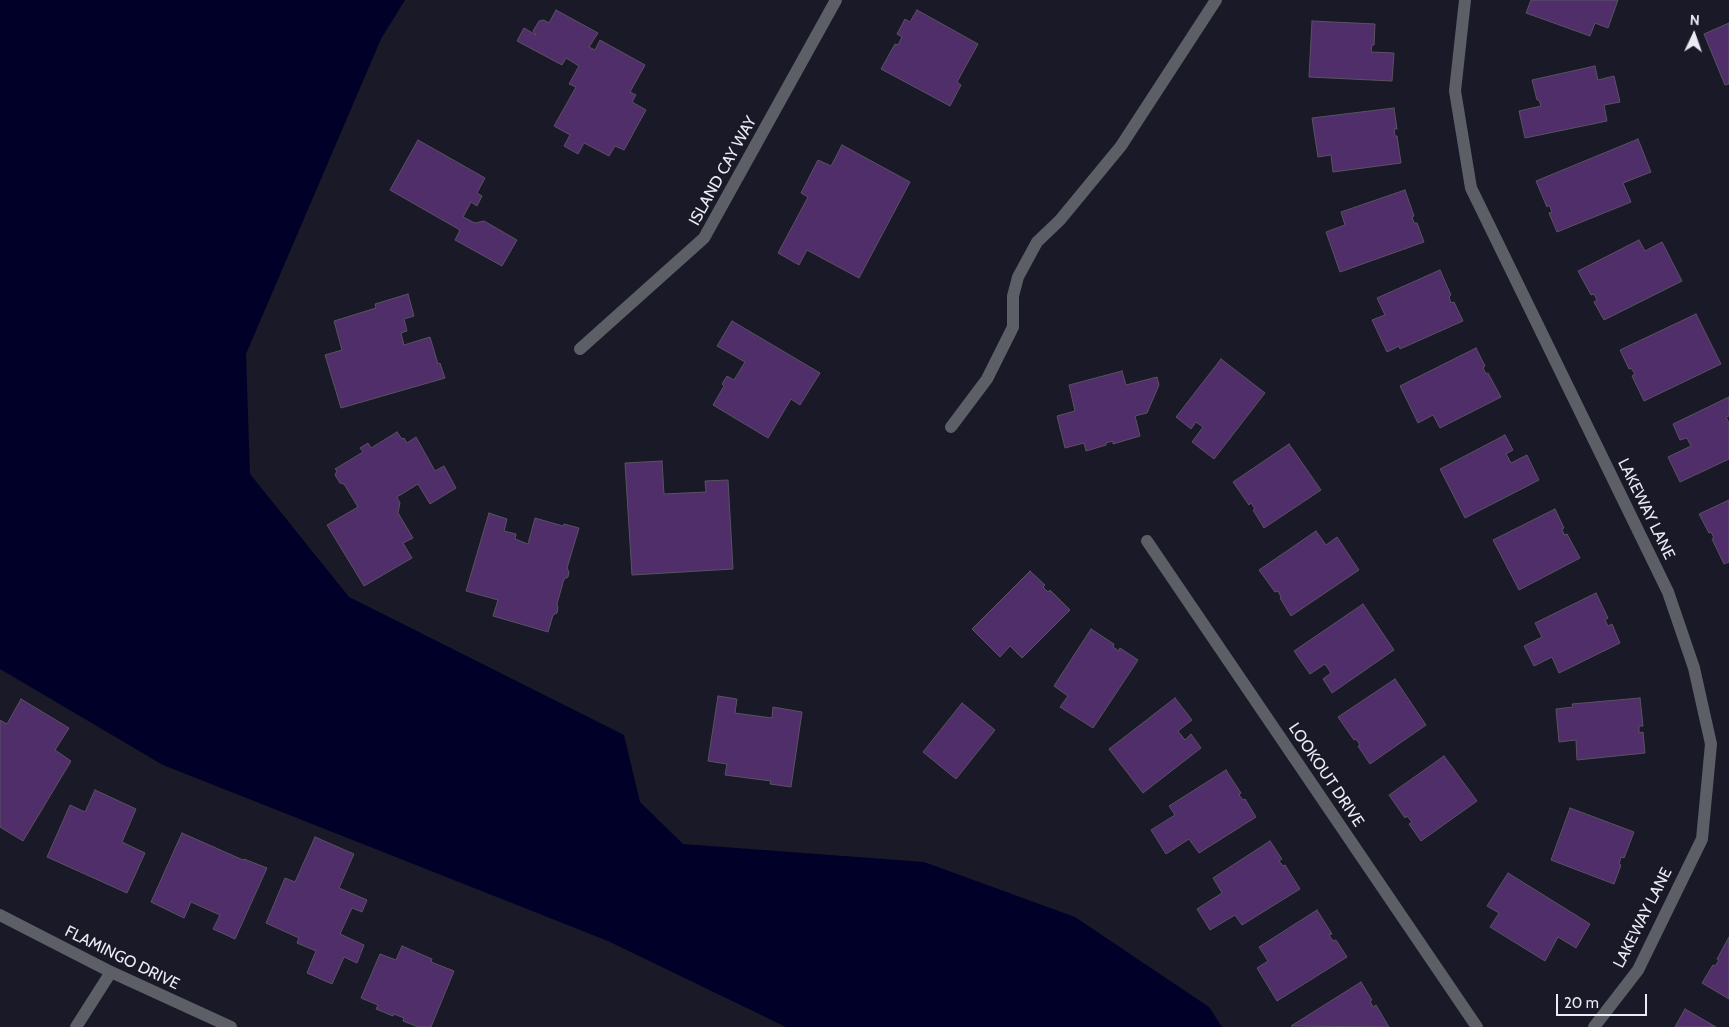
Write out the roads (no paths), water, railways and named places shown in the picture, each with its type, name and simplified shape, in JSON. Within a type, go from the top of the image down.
[{"type":"street","name":"ISLAND CAY WAY","points":[[580,349],[704,238],[836,0]]},
{"type":"street","points":[[951,427],[987,379],[1013,328],[1013,296],[1018,277],[1037,242],[1060,220],[1121,146],[1216,0]]},
{"type":"street","name":"LAKEWAY LANE","points":[[1465,0],[1455,91],[1471,188],[1668,592],[1694,668],[1711,744],[1702,839],[1638,970],[1594,1027]]},
{"type":"street","name":"LOOKOUT DRIVE","points":[[1147,541],[1477,1027]]},
{"type":"street","name":"FLAMINGO DRIVE","points":[[0,915],[111,972],[231,1027]]},
{"type":"street","points":[[76,1027],[111,972]]},
{"type":"water","points":[[0,0],[405,0],[381,39],[246,354],[250,474],[349,597],[624,735],[640,802],[683,844],[924,862],[1075,917],[1209,1007],[1222,1027],[786,1027],[608,941],[163,765],[0,669]]}]
